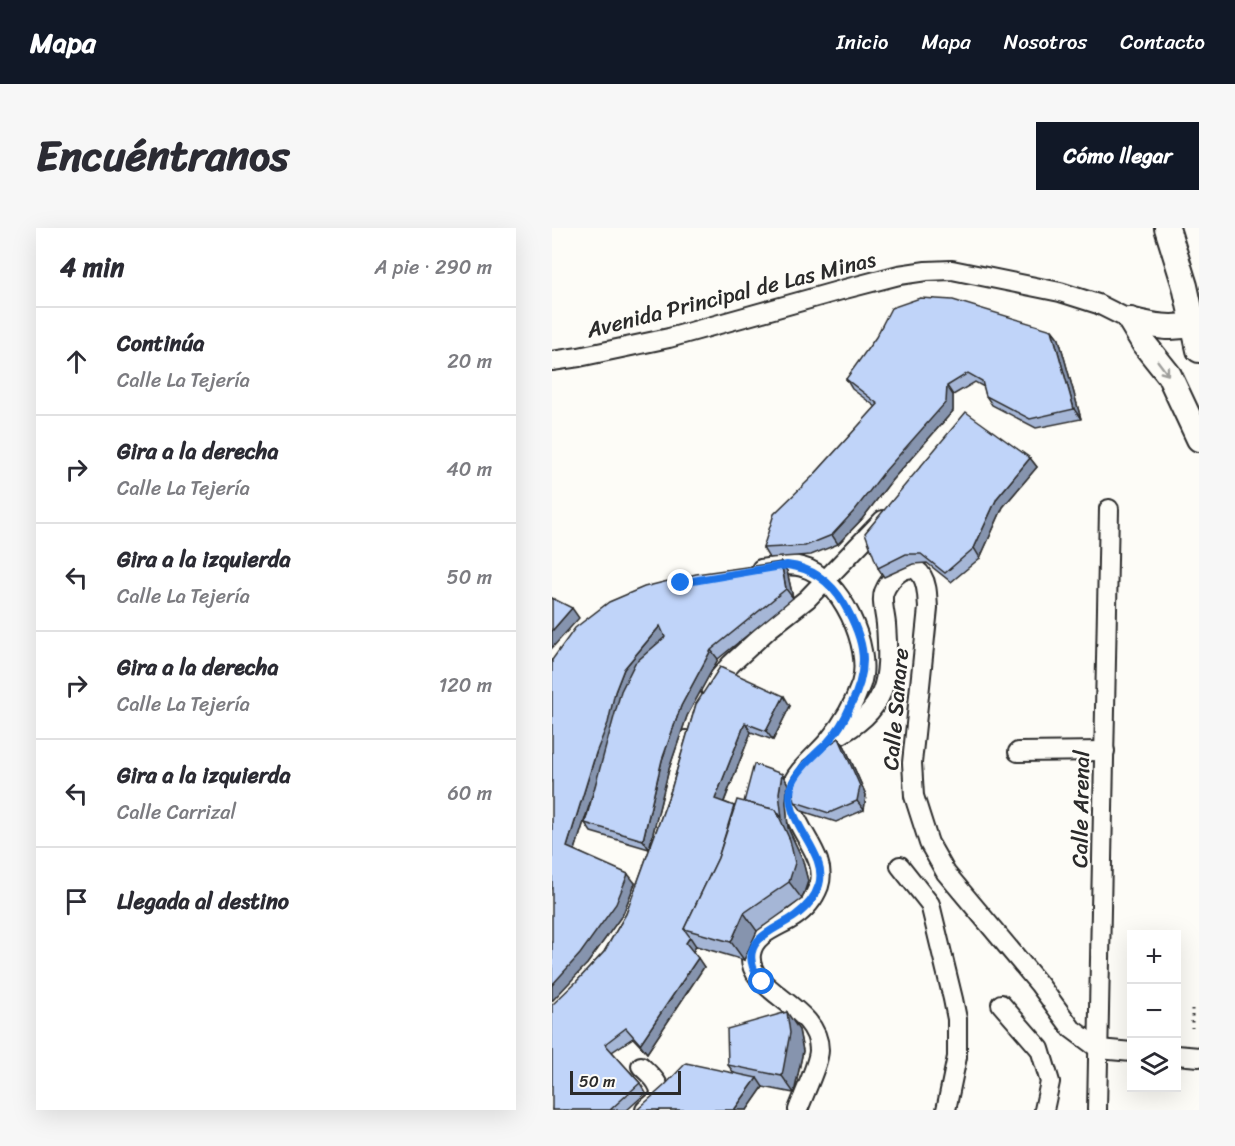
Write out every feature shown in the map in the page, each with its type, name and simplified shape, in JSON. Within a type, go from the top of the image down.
[{"type":"street","points":[[1167,228],[1185,286],[1199,350]]},
{"type":"street","name":"Avenida Principal de Las Minas","points":[[552,361],[669,338],[844,289],[899,275],[926,271],[952,270],[1060,292],[1098,304],[1130,320]]},
{"type":"street","points":[[1130,320],[1163,328],[1179,328],[1194,324]]},
{"type":"street","points":[[1130,320],[1145,345],[1168,375],[1199,439]]},
{"type":"street","name":"Calle Arenal","points":[[1096,1110],[1109,509]]},
{"type":"street","points":[[700,704],[715,680],[770,628],[807,599],[870,536],[891,510]]},
{"type":"street","points":[[747,572],[787,565],[803,567],[813,572],[825,581],[839,597],[853,620],[862,650],[862,681],[845,719],[829,741],[812,756],[791,785],[790,796],[797,822],[821,870],[820,883],[813,899],[794,917],[767,931],[756,942],[751,954],[753,967],[762,982],[805,1017],[813,1027],[817,1039],[819,1052],[798,1110]]},
{"type":"street","name":"Calle Sanare","points":[[829,741],[854,728],[880,696],[886,683],[889,658],[883,594],[894,574],[912,569],[920,574],[927,588],[928,608],[912,763],[914,796],[923,829],[936,858],[946,873],[1039,984],[1072,1029],[1099,1048],[1127,1052]]},
{"type":"street","points":[[653,846],[692,723]]},
{"type":"street","points":[[1018,752],[1105,751]]},
{"type":"street","points":[[900,866],[930,904],[957,1019],[957,1057],[946,1110]]},
{"type":"street","points":[[1001,1004],[1040,1049],[1050,1082],[1044,1110]]},
{"type":"street","points":[[1181,1056],[1199,1057]]},
{"type":"street","points":[[641,1066],[659,1085],[661,1091],[660,1097],[645,1110]]},
{"type":"path","points":[[1192,1009],[1192,1028]]},
{"type":"building","points":[[920,298],[953,300],[1052,330],[1074,409],[1030,419],[986,396],[982,381],[968,373],[947,386],[946,402],[832,535],[805,546],[763,548],[774,514],[813,476],[878,404],[846,379],[876,337],[891,308]]},
{"type":"building","points":[[966,412],[1030,458],[997,498],[974,548],[945,573],[921,554],[906,554],[878,568],[865,533]]},
{"type":"building","points":[[781,562],[786,589],[711,650],[681,706],[662,760],[643,840],[585,823],[621,691],[635,663],[665,637],[660,626],[624,669],[567,847],[628,874],[616,904],[580,954],[552,985],[552,660],[575,628],[609,602],[644,587],[696,574]]},
{"type":"building","points":[[552,598],[572,608],[552,631]]},
{"type":"building","points":[[720,667],[784,696],[766,731],[745,723],[715,799],[734,806],[718,858],[684,929],[690,937],[686,943],[698,958],[640,1044],[626,1028],[605,1044],[640,1083],[610,1110],[552,1110],[552,1005],[604,952],[626,914],[671,790],[696,704]]},
{"type":"building","points":[[839,738],[860,786],[857,801],[829,813],[795,802],[790,784],[803,761]]},
{"type":"building","points":[[754,764],[782,774],[779,793],[782,818],[776,810],[744,802]]},
{"type":"building","points":[[737,800],[776,810],[790,840],[795,863],[789,882],[744,913],[731,942],[684,929],[718,858]]},
{"type":"building","points":[[787,1012],[790,1033],[782,1076],[728,1065],[727,1029]]},
{"type":"building","points":[[686,1063],[757,1078],[734,1110],[637,1110]]},
{"type":"route","points":[[681,583],[787,565],[803,567],[825,581],[839,597],[853,620],[862,650],[862,681],[845,719],[829,741],[812,756],[791,785],[792,809],[821,870],[820,883],[813,899],[804,908],[794,917],[767,931],[756,942],[751,954],[753,967],[762,982]]}]
